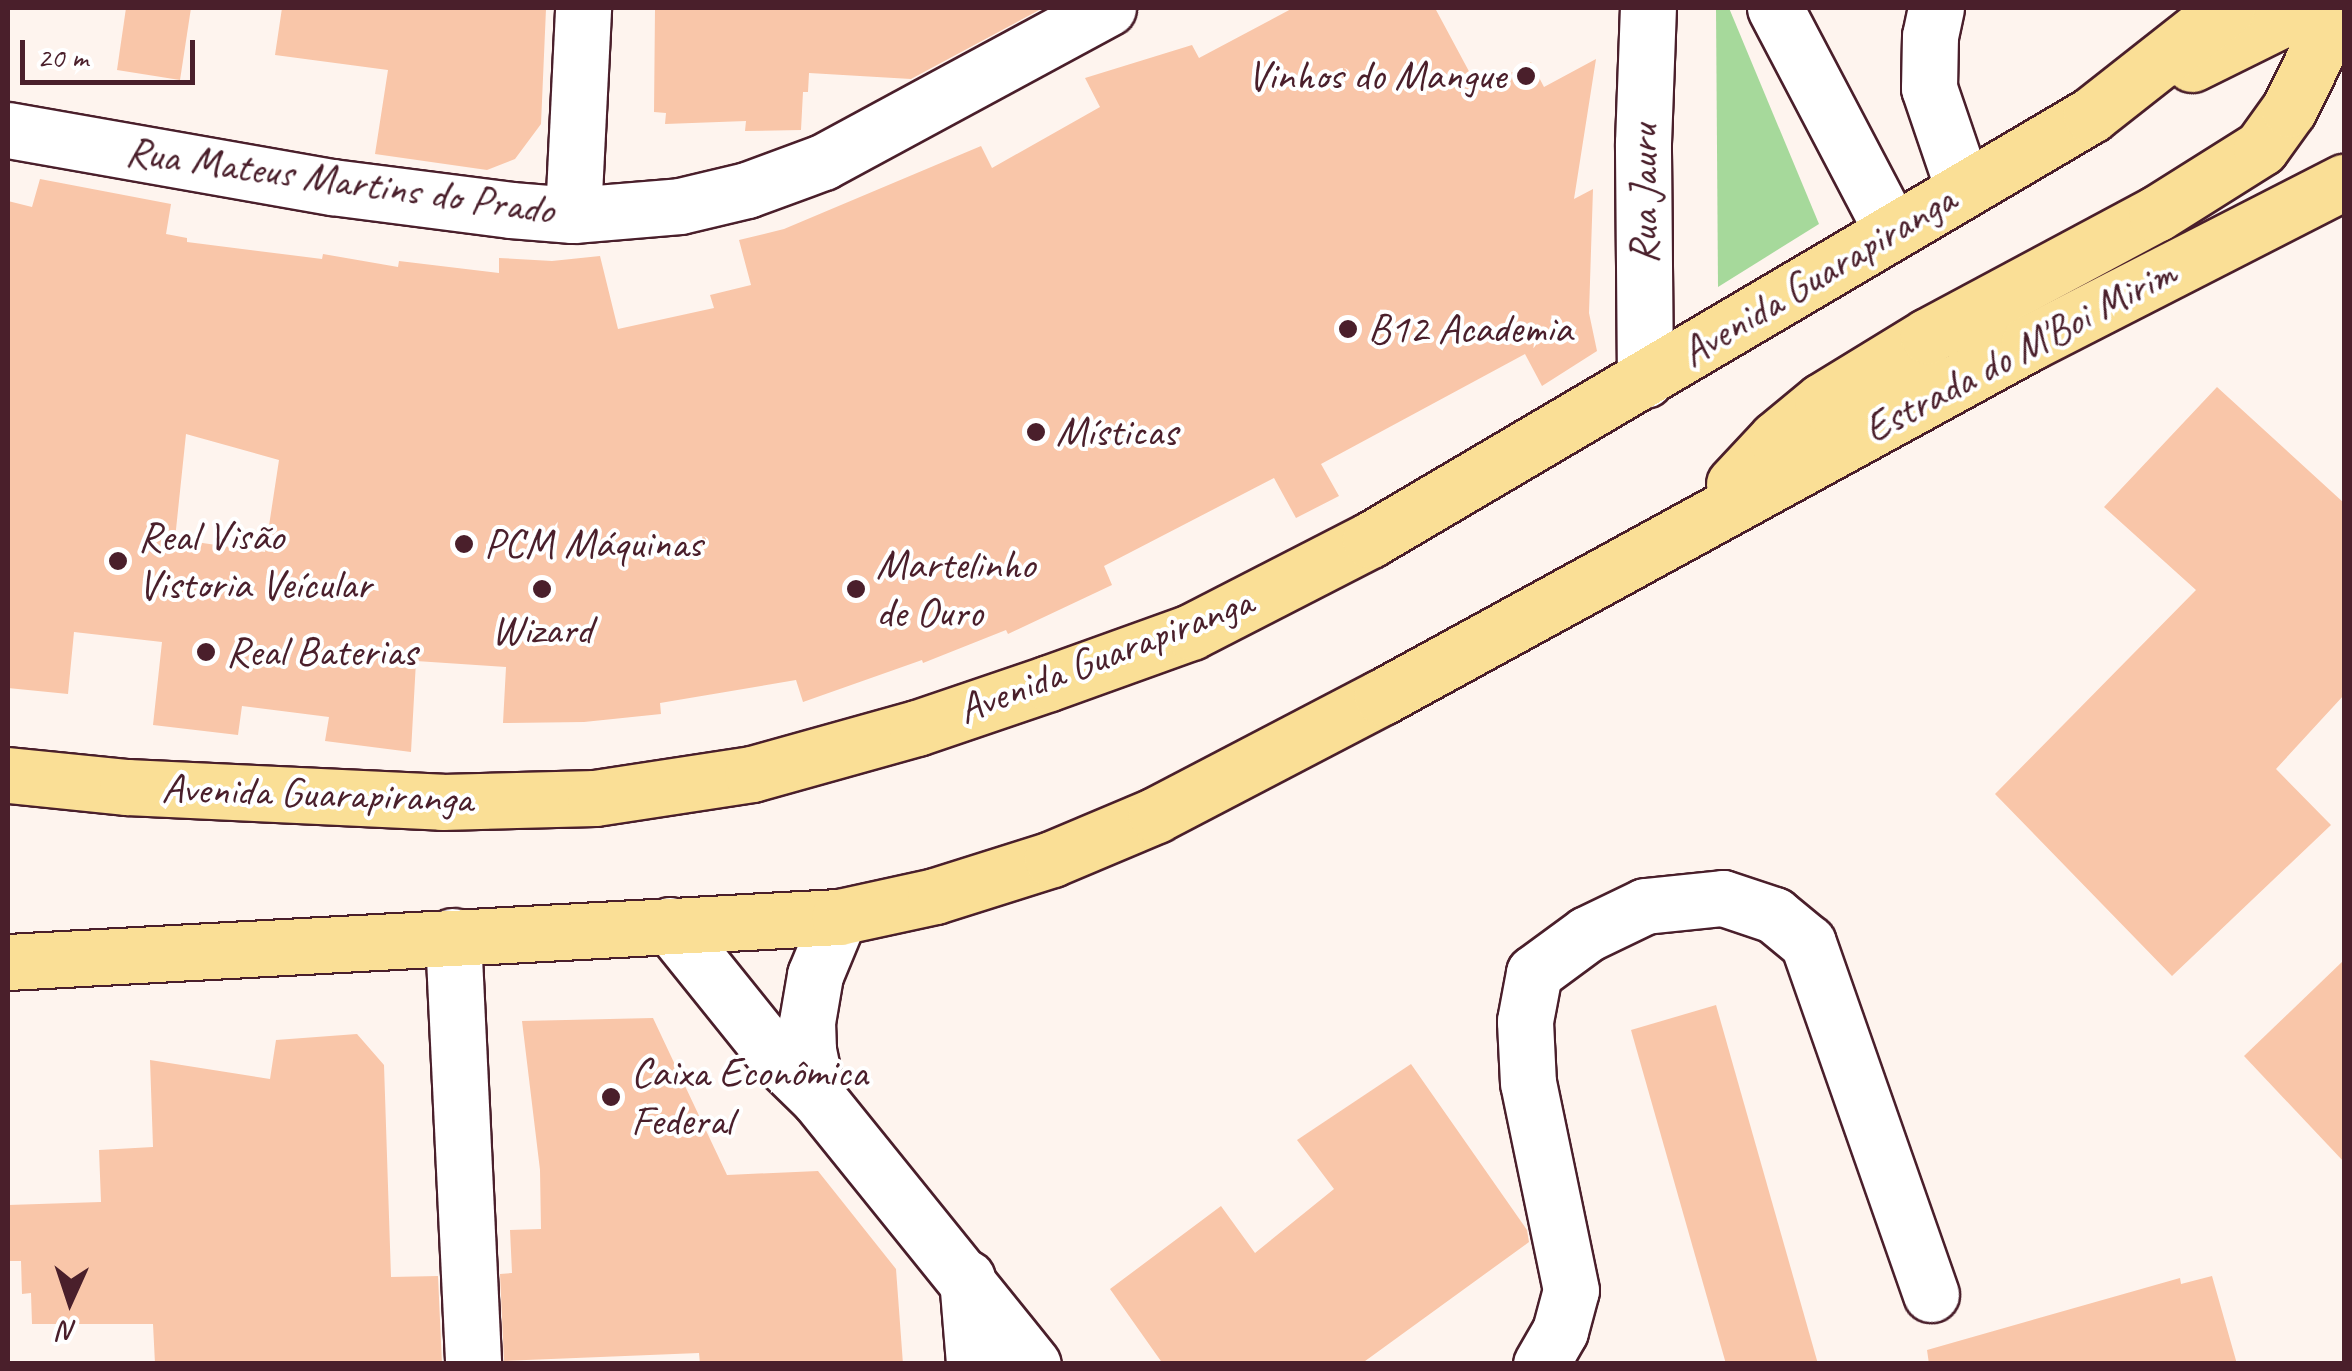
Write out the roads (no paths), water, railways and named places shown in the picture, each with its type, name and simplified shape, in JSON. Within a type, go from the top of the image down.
[{"type":"main road","name":"Avenida Guarapiranga","points":[[8,775],[127,787],[442,802],[595,798],[752,774],[917,728],[1190,632],[1370,540],[1645,380],[1891,229],[2091,115],[2227,8]]},
{"type":"main road","points":[[2091,115],[2305,8]]},
{"type":"main road","points":[[8,962],[840,918],[935,896],[1035,864],[1156,815],[1698,523],[1776,439],[1822,401],[1928,336],[2156,214],[2260,148],[2289,109],[2339,8]]},
{"type":"main road","name":"Estrada do M'Boi Mirim","points":[[1698,523],[2029,343],[2344,182]]},
{"type":"street","points":[[573,215],[582,8]]},
{"type":"street","name":"Rua Mateus Martins do Prado","points":[[8,130],[332,187],[573,215],[680,206],[746,190],[823,162],[1108,8]]},
{"type":"street","name":"Rua Jauru","points":[[1645,380],[1643,143],[1648,8]]},
{"type":"street","points":[[1775,8],[1891,229]]},
{"type":"street","points":[[1936,8],[1930,36],[1928,88],[1964,188]]},
{"type":"street","points":[[1541,1364],[1560,1331],[1570,1290],[1528,1083],[1525,1021],[1534,973],[1587,934],[1645,906],[1723,898],[1774,915],[1808,943],[1931,1294]]},
{"type":"street","points":[[818,1098],[808,1050],[807,1022],[815,975],[840,918]]},
{"type":"street","points":[[670,925],[777,1058],[818,1098],[967,1278],[1033,1364]]},
{"type":"street","points":[[454,936],[474,1364]]},
{"type":"street","points":[[967,1278],[974,1364]]},
{"type":"place","name":"Vinhos do Mangue","points":[[1526,76]]},
{"type":"place","name":"B12 Academia","points":[[1348,329]]},
{"type":"place","name":"Místicas","points":[[1036,432]]},
{"type":"place","name":"PCM Máquinas","points":[[464,544]]},
{"type":"place","name":"Real Visão Vistoria Veícular","points":[[118,561]]},
{"type":"place","name":"Wizard","points":[[542,589]]},
{"type":"place","name":"Martelinho de Ouro","points":[[856,589]]},
{"type":"place","name":"Real Baterias","points":[[206,652]]},
{"type":"place","name":"Caixa Econômica Federal","points":[[611,1097]]}]
